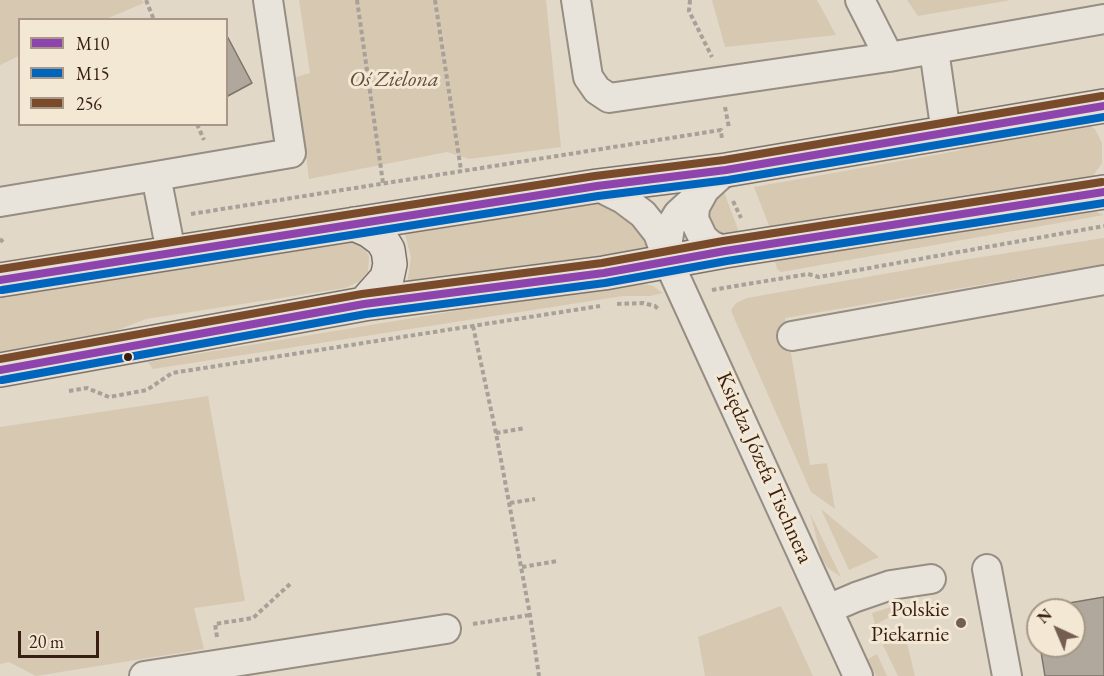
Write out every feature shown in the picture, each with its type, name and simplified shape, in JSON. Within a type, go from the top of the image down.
[{"type":"main road","points":[[0,280],[597,186],[716,179],[946,133],[1104,106]]},
{"type":"main road","points":[[0,370],[364,304],[604,273],[1104,192]]},
{"type":"main road","points":[[354,224],[370,231],[382,240],[388,250],[390,264],[387,278],[364,304]]},
{"type":"street","points":[[0,202],[291,153],[268,0]]},
{"type":"street","points":[[576,0],[588,77],[597,90],[609,98],[934,50],[1104,19]]},
{"type":"street","points":[[860,0],[889,57]]},
{"type":"street","points":[[934,50],[946,133]]},
{"type":"street","points":[[156,176],[171,252]]},
{"type":"street","points":[[716,179],[695,207],[694,219],[703,238],[736,250]]},
{"type":"street","points":[[668,261],[670,227],[678,214],[716,179]]},
{"type":"street","name":"Księdza Józefa Tischnera","points":[[597,186],[623,199],[643,214],[658,233],[668,261],[858,676]]},
{"type":"street","points":[[792,336],[1104,280]]},
{"type":"street","points":[[987,569],[1007,676]]},
{"type":"street","points":[[828,609],[891,585],[931,579]]},
{"type":"street","points":[[144,676],[446,629]]},
{"type":"path","points":[[146,0],[153,18]]},
{"type":"path","points":[[357,0],[383,183]]},
{"type":"path","points":[[435,0],[460,170]]},
{"type":"path","points":[[689,11],[690,0]]},
{"type":"path","points":[[164,218],[721,130],[716,179],[730,195],[744,226],[736,250],[752,270],[750,284]]},
{"type":"path","points":[[685,295],[808,273],[819,277],[1104,226]]},
{"type":"path","points":[[614,304],[649,304],[655,306],[663,316]]},
{"type":"path","points":[[67,391],[87,388],[109,397],[147,390],[172,373],[603,306]]},
{"type":"path","points":[[473,326],[510,503],[539,676]]},
{"type":"path","points":[[496,432],[525,428]]},
{"type":"path","points":[[510,503],[535,499]]},
{"type":"path","points":[[522,567],[557,561]]},
{"type":"path","points":[[253,618],[290,584]]},
{"type":"path","points":[[446,629],[530,615]]},
{"type":"green space","points":[[0,0],[142,0],[144,3],[108,18],[18,18],[18,56],[0,65]]},
{"type":"green space","name":"Oś Zielona","points":[[299,0],[546,0],[561,147],[469,159],[447,152],[309,179],[296,77],[310,73]]},
{"type":"green space","points":[[712,0],[817,0],[836,35],[725,47]]},
{"type":"green space","points":[[907,0],[1011,0],[918,16]]},
{"type":"green space","points":[[1081,120],[1095,129],[1102,143],[1102,163],[1091,179],[771,231],[754,187],[957,151],[1011,129]]},
{"type":"green space","points":[[724,192],[739,236],[715,236],[702,214],[713,196]]},
{"type":"green space","points":[[587,201],[613,207],[634,218],[657,248],[407,284],[411,258],[405,233],[408,229]]},
{"type":"green space","points":[[1091,210],[1104,215],[781,272],[777,269],[775,260]]},
{"type":"green space","points":[[347,238],[364,247],[369,256],[368,271],[359,282],[345,288],[146,319],[92,340],[0,354],[0,295]]},
{"type":"green space","points":[[1104,238],[1104,264],[785,318],[810,465],[827,463],[835,509],[811,492],[731,310],[736,303],[747,298]]},
{"type":"green space","points":[[640,283],[653,286],[663,293],[651,296],[623,296],[153,369],[148,362],[473,308]]},
{"type":"green space","points":[[208,396],[245,601],[194,608],[204,649],[36,676],[9,662],[0,664],[0,427]]},
{"type":"green space","points":[[821,509],[879,557],[849,570]]},
{"type":"green space","points":[[810,513],[841,577],[828,568],[822,559]]},
{"type":"green space","points":[[904,603],[908,612],[875,625],[872,613]]},
{"type":"green space","points":[[781,606],[813,676],[705,676],[698,637]]},
{"type":"green space","points":[[904,631],[915,676],[898,676],[882,643]]},
{"type":"green space","points":[[877,654],[887,676],[876,676],[868,659]]},
{"type":"building","points":[[228,38],[252,83],[228,96]]},
{"type":"building","points":[[1104,597],[1104,676],[1045,676],[1042,658],[1086,658],[1086,600]]},
{"type":"transit line","name":"256","points":[[0,269],[595,176],[724,160],[1102,96]]},
{"type":"transit line","name":"M10","points":[[0,280],[597,186],[726,170],[1104,106]]},
{"type":"transit line","name":"M15","points":[[2,290],[598,196],[728,180],[1104,117]]},
{"type":"transit line","name":"256","points":[[0,359],[362,294],[602,263],[723,241],[1102,182]]},
{"type":"transit line","name":"M10","points":[[0,370],[364,304],[604,273],[725,251],[1104,192]]},
{"type":"transit line","name":"M15","points":[[2,380],[366,314],[605,283],[727,261],[1104,203]]},
{"type":"place","name":"Polskie Piekarnie","points":[[961,623]]}]
